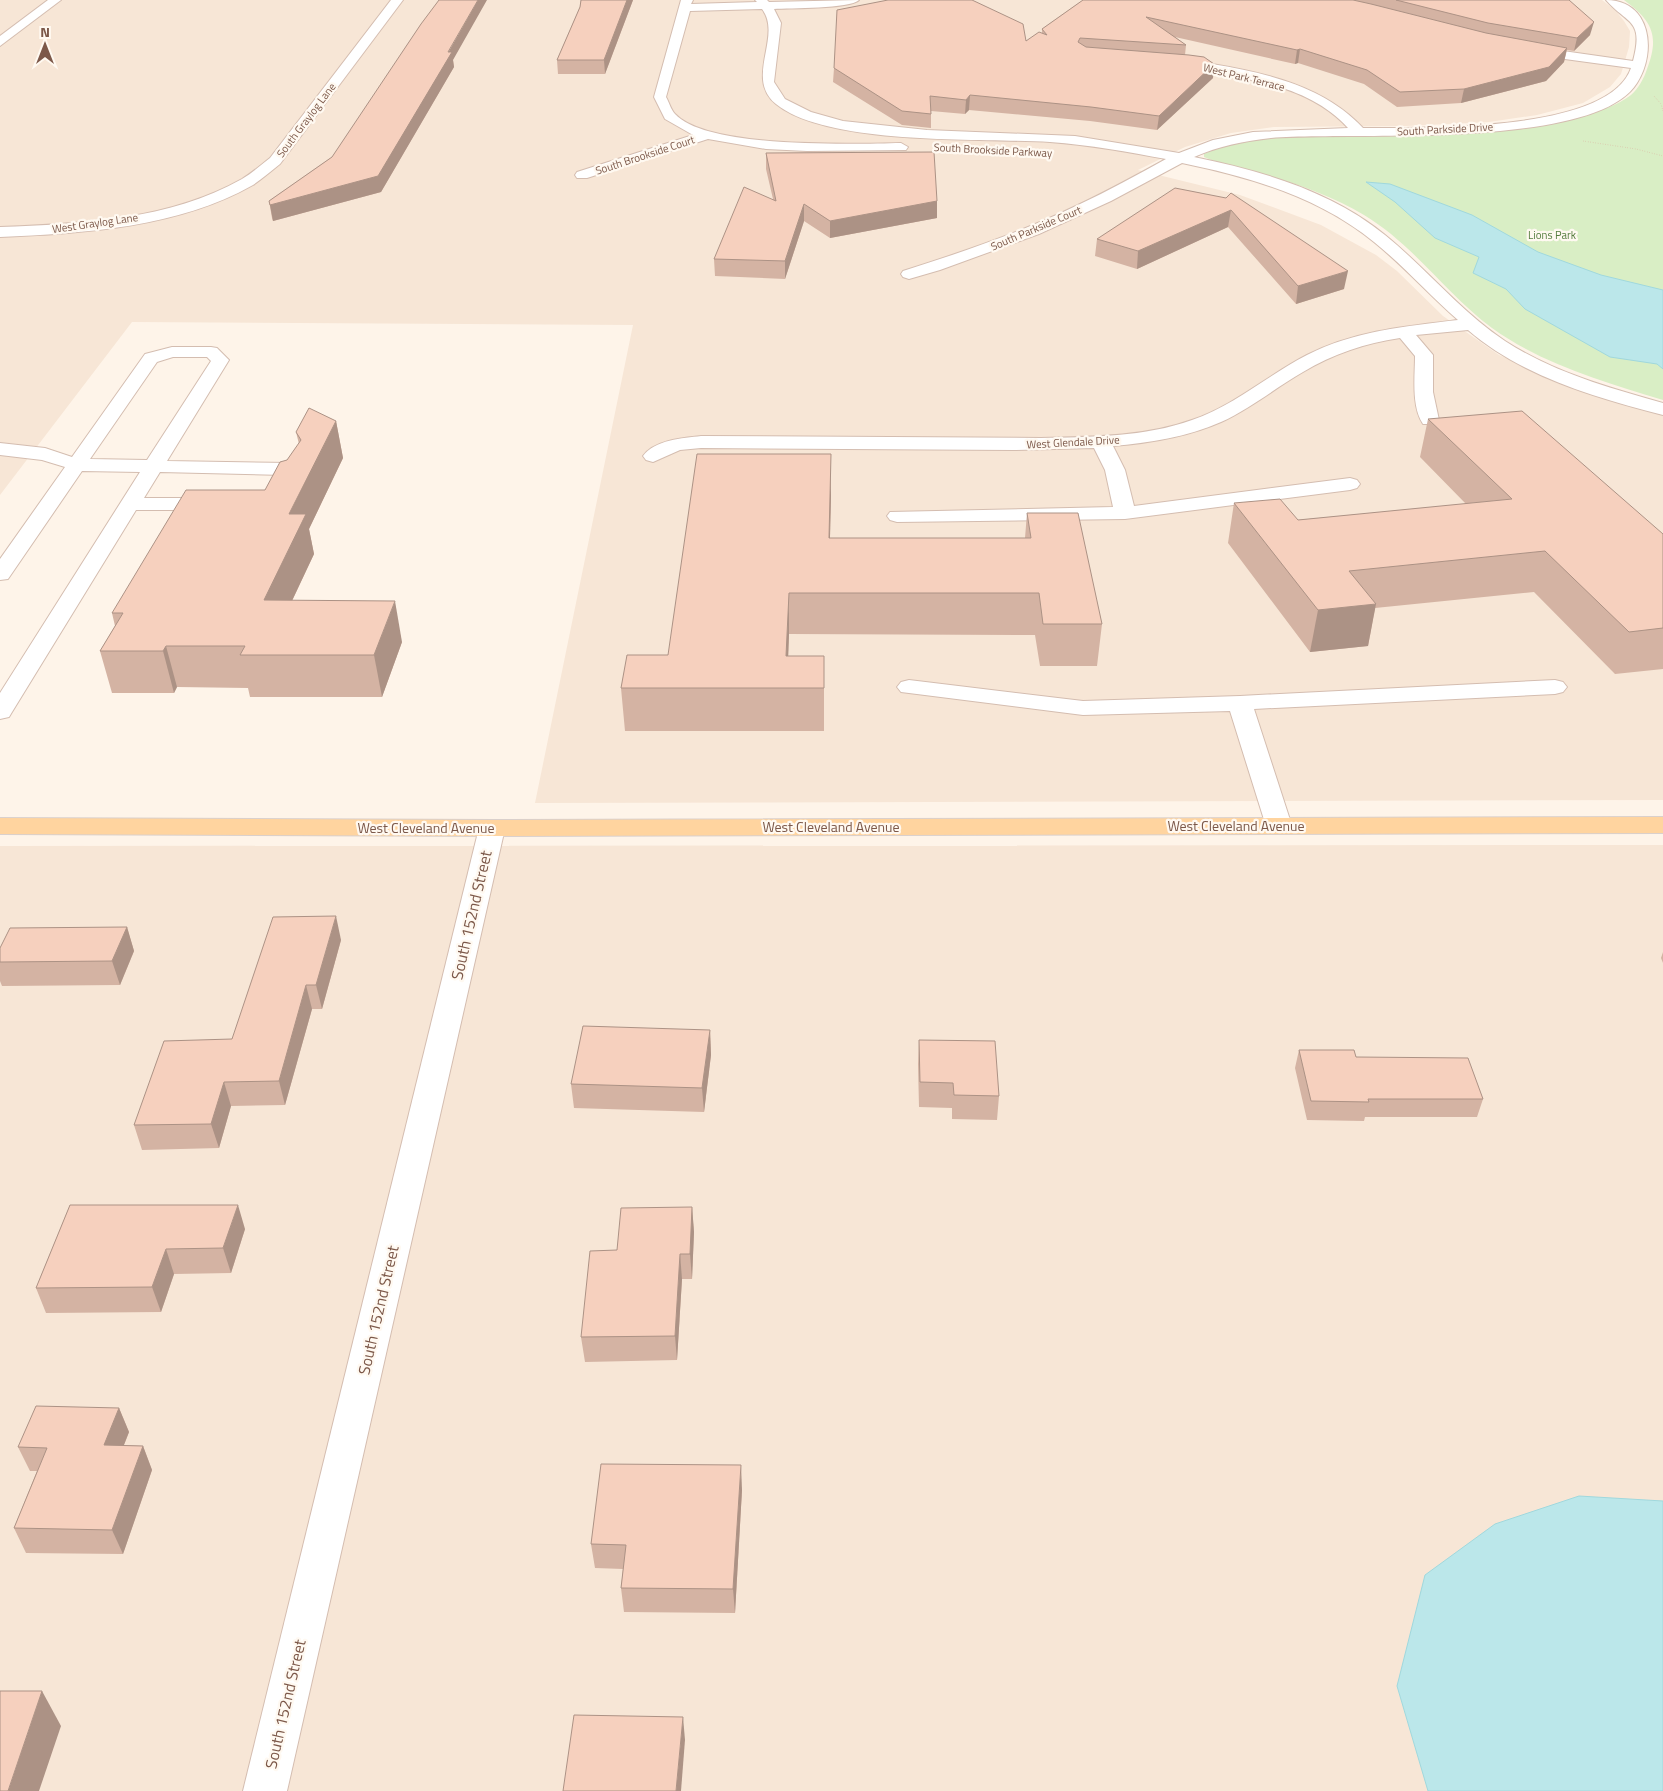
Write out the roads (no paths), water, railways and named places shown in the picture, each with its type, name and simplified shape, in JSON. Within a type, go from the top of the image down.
[{"type":"main road","name":"West Cleveland Avenue","points":[[0,826],[492,828],[1663,825]]},
{"type":"street","points":[[0,42],[54,0]]},
{"type":"street","name":"South Graylog Lane","points":[[189,206],[218,197],[249,182],[269,167],[397,0]]},
{"type":"street","points":[[686,4],[853,0]]},
{"type":"street","name":"South Parkside Drive","points":[[1158,170],[1179,158],[1218,144],[1255,135],[1481,128],[1568,115],[1612,99],[1630,85],[1644,40],[1640,25],[1633,16],[1612,0]]},
{"type":"street","name":"South Brookside Parkway","points":[[764,3],[775,22],[768,82],[770,91],[783,104],[795,110],[842,125],[880,130],[1070,140],[1119,146],[1179,158],[1270,182],[1331,206],[1367,228],[1472,324],[1512,352],[1552,372],[1616,395],[1663,409]]},
{"type":"street","name":"South Brookside Parkway","points":[[686,4],[666,73],[660,103],[671,119],[707,135],[742,143],[797,148],[944,147],[1051,152]]},
{"type":"street","points":[[1518,48],[1638,64]]},
{"type":"street","name":"West Park Terrace","points":[[1169,61],[1233,72],[1305,92],[1331,105],[1346,116],[1358,132]]},
{"type":"street","name":"South Brookside Court","points":[[582,175],[707,135]]},
{"type":"street","points":[[1133,165],[1176,175]]},
{"type":"street","name":"South Parkside Court","points":[[909,274],[1031,231],[1106,198],[1158,170]]},
{"type":"street","name":"West Graylog Lane","points":[[0,232],[100,225],[189,206]]},
{"type":"street","name":"South Brookside Parkway","points":[[1340,229],[1422,278]]},
{"type":"street","name":"West Glendale Drive","points":[[653,456],[676,445],[701,442],[1055,444],[1101,442],[1142,437],[1196,425],[1232,410],[1284,375],[1315,357],[1348,345],[1404,332],[1472,324]]},
{"type":"street","points":[[1404,332],[1424,355],[1424,392],[1430,420]]},
{"type":"street","points":[[0,574],[151,358],[172,352],[211,352],[220,360],[0,712]]},
{"type":"street","points":[[1101,442],[1115,470],[1125,513]]},
{"type":"street","points":[[0,449],[45,454],[76,465],[290,469],[297,477],[286,494],[270,499]]},
{"type":"street","points":[[897,516],[1125,513],[1350,484]]},
{"type":"street","points":[[129,504],[234,504]]},
{"type":"street","points":[[909,687],[1083,708],[1240,703],[1555,687]]},
{"type":"street","points":[[1240,703],[1279,826]]},
{"type":"street","name":"South 152nd Street","points":[[264,1791],[492,828]]},
{"type":"water","points":[[1366,182],[1390,184],[1472,215],[1538,252],[1601,275],[1663,290],[1663,369],[1657,364],[1610,357],[1525,309],[1506,289],[1473,273],[1479,257],[1435,238],[1395,202]]},
{"type":"water","points":[[1579,1496],[1663,1501],[1663,1791],[1428,1791],[1397,1686],[1425,1575],[1495,1524]]},
{"type":"park label","name":"Lions Park","points":[[1552,235]]}]
